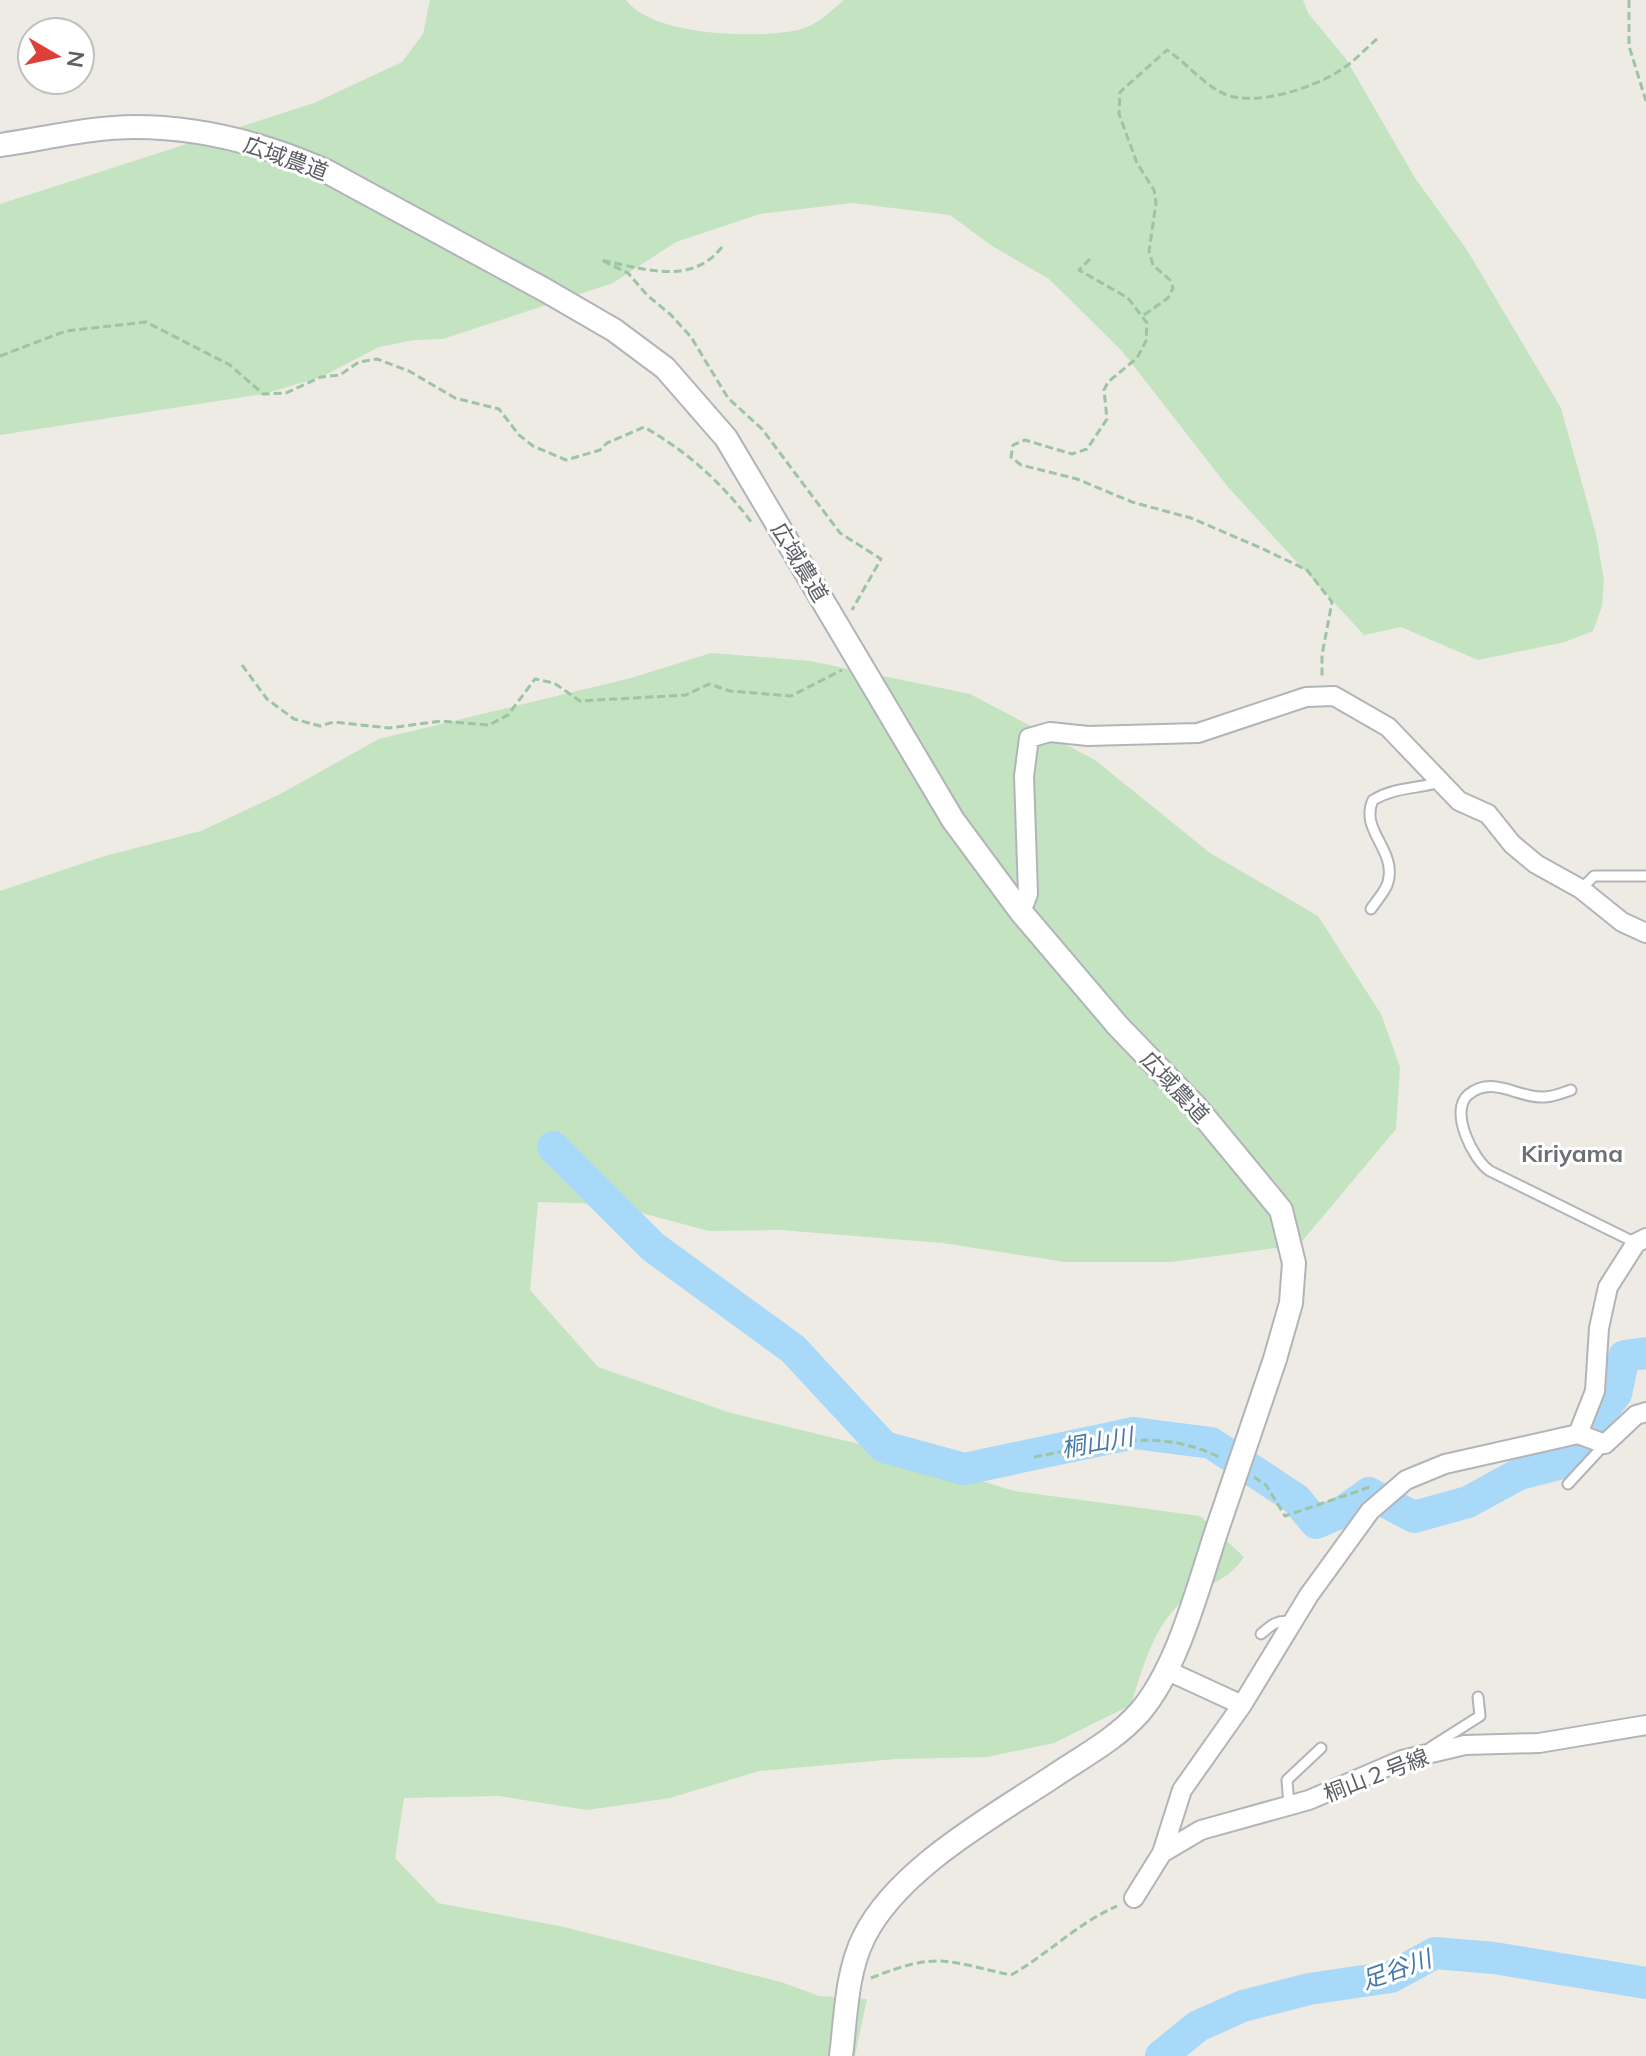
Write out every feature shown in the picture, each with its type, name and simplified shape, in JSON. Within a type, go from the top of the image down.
[{"type":"street","name":"広域農道","points":[[0,145],[133,127],[242,140],[326,171],[545,290],[645,352],[685,390],[726,438],[953,820],[1021,912],[1118,1026],[1197,1108],[1281,1210],[1294,1263],[1291,1303],[1221,1518],[1166,1670],[1139,1713],[1106,1741],[954,1844],[891,1897],[864,1938],[849,1987],[841,2056]]},
{"type":"street","points":[[1021,912],[1028,894],[1024,776],[1029,738],[1050,732],[1088,736],[1198,733],[1306,697],[1334,696],[1388,727],[1459,801],[1488,814],[1512,844],[1536,864],[1581,889],[1622,922],[1646,933]]},
{"type":"street","points":[[1578,1434],[1595,1391],[1599,1328],[1608,1287],[1641,1240]]},
{"type":"street","points":[[1134,1898],[1162,1853],[1182,1790],[1242,1705],[1291,1622],[1351,1533],[1393,1489],[1445,1464],[1578,1434],[1605,1444],[1636,1415],[1646,1412]]},
{"type":"street","points":[[1166,1670],[1242,1705]]},
{"type":"street","name":"桐山２号線","points":[[1162,1853],[1201,1830],[1289,1807],[1402,1760],[1465,1745],[1539,1743],[1646,1725]]},
{"type":"lane","points":[[1371,909],[1388,883],[1389,860],[1369,821],[1373,800],[1391,789],[1419,788],[1441,782]]},
{"type":"lane","points":[[1581,889],[1594,876],[1646,876]]},
{"type":"lane","points":[[1571,1090],[1539,1098],[1491,1085],[1468,1095],[1462,1105],[1468,1148],[1479,1164],[1490,1171],[1641,1240]]},
{"type":"lane","points":[[1568,1484],[1605,1444]]},
{"type":"lane","points":[[1261,1634],[1272,1624],[1283,1620],[1291,1622]]},
{"type":"lane","points":[[1430,1753],[1431,1747],[1480,1716],[1478,1697]]},
{"type":"lane","points":[[1289,1807],[1287,1780],[1321,1748]]},
{"type":"path","points":[[1629,0],[1629,46],[1646,101]]},
{"type":"path","points":[[1144,315],[1168,298],[1173,288],[1170,280],[1153,265],[1149,251],[1156,203],[1154,190],[1137,163],[1119,114],[1120,92],[1133,76],[1167,50],[1225,94],[1247,101],[1295,91],[1339,72],[1377,39]]},
{"type":"path","points":[[722,247],[709,264],[676,272],[601,260],[628,273],[671,315],[691,337],[728,398],[762,429],[840,533],[881,559],[841,629]]},
{"type":"path","points":[[1090,259],[1079,270],[1128,298],[1144,315],[1148,332],[1146,341],[1137,358],[1108,382],[1104,390],[1107,419],[1087,449],[1072,454],[1025,440],[1013,445],[1011,457],[1021,465],[1077,479],[1132,502],[1191,518],[1307,570],[1332,602],[1322,670],[1323,685],[1334,696]]},
{"type":"path","points":[[0,356],[66,331],[146,322],[171,331],[230,365],[263,394],[286,393],[321,377],[340,375],[359,362],[377,359],[409,371],[455,398],[499,409],[519,435],[533,446],[566,460],[600,450],[607,443],[644,427],[679,447],[725,488],[760,535]]},
{"type":"path","points":[[242,665],[253,685],[294,719],[320,726],[334,722],[381,728],[441,721],[489,725],[508,715],[535,679],[554,683],[580,701],[686,695],[709,684],[730,691],[791,696],[860,662]]},
{"type":"path","points":[[849,1987],[912,1962],[947,1959],[1011,1975],[1038,1960],[1092,1916],[1134,1898]]},
{"type":"green space","points":[[430,0],[626,0],[639,12],[681,28],[757,34],[805,28],[844,0],[1303,0],[1308,13],[1346,59],[1415,178],[1467,250],[1561,408],[1596,534],[1604,580],[1602,606],[1593,631],[1565,642],[1478,660],[1401,627],[1364,635],[1228,487],[1122,351],[1049,279],[992,246],[950,215],[852,203],[760,214],[676,242],[613,283],[443,339],[414,340],[379,347],[321,377],[263,394],[0,435],[0,204],[314,103],[402,62],[423,34]]},
{"type":"green space","points":[[711,653],[810,661],[970,694],[1095,760],[1210,853],[1318,916],[1381,1014],[1400,1067],[1396,1129],[1299,1245],[1171,1262],[1065,1262],[943,1243],[780,1230],[709,1231],[608,1204],[538,1202],[530,1290],[598,1367],[731,1413],[871,1447],[1014,1491],[1200,1516],[1244,1557],[1229,1574],[1187,1597],[1170,1615],[1149,1652],[1131,1705],[1054,1743],[987,1757],[896,1759],[759,1771],[670,1798],[587,1810],[499,1796],[404,1798],[395,1858],[438,1903],[564,1927],[781,1982],[819,1996],[867,1999],[855,2056],[0,2056],[0,891],[105,856],[201,831],[282,793],[379,739],[631,678]]},
{"type":"waterway","name":"桐山川","points":[[553,1147],[653,1247],[793,1349],[884,1447],[964,1469],[1134,1433],[1211,1443],[1296,1499],[1316,1523],[1342,1512],[1369,1493],[1414,1517],[1468,1502],[1519,1474],[1559,1464],[1616,1394],[1624,1356],[1646,1353]]},
{"type":"waterway","name":"足谷川","points":[[1161,2056],[1198,2026],[1243,2006],[1309,1989],[1391,1977],[1435,1953],[1494,1958],[1646,1983]]},
{"type":"district","name":"Kiriyama","points":[[1572,1153]]}]
